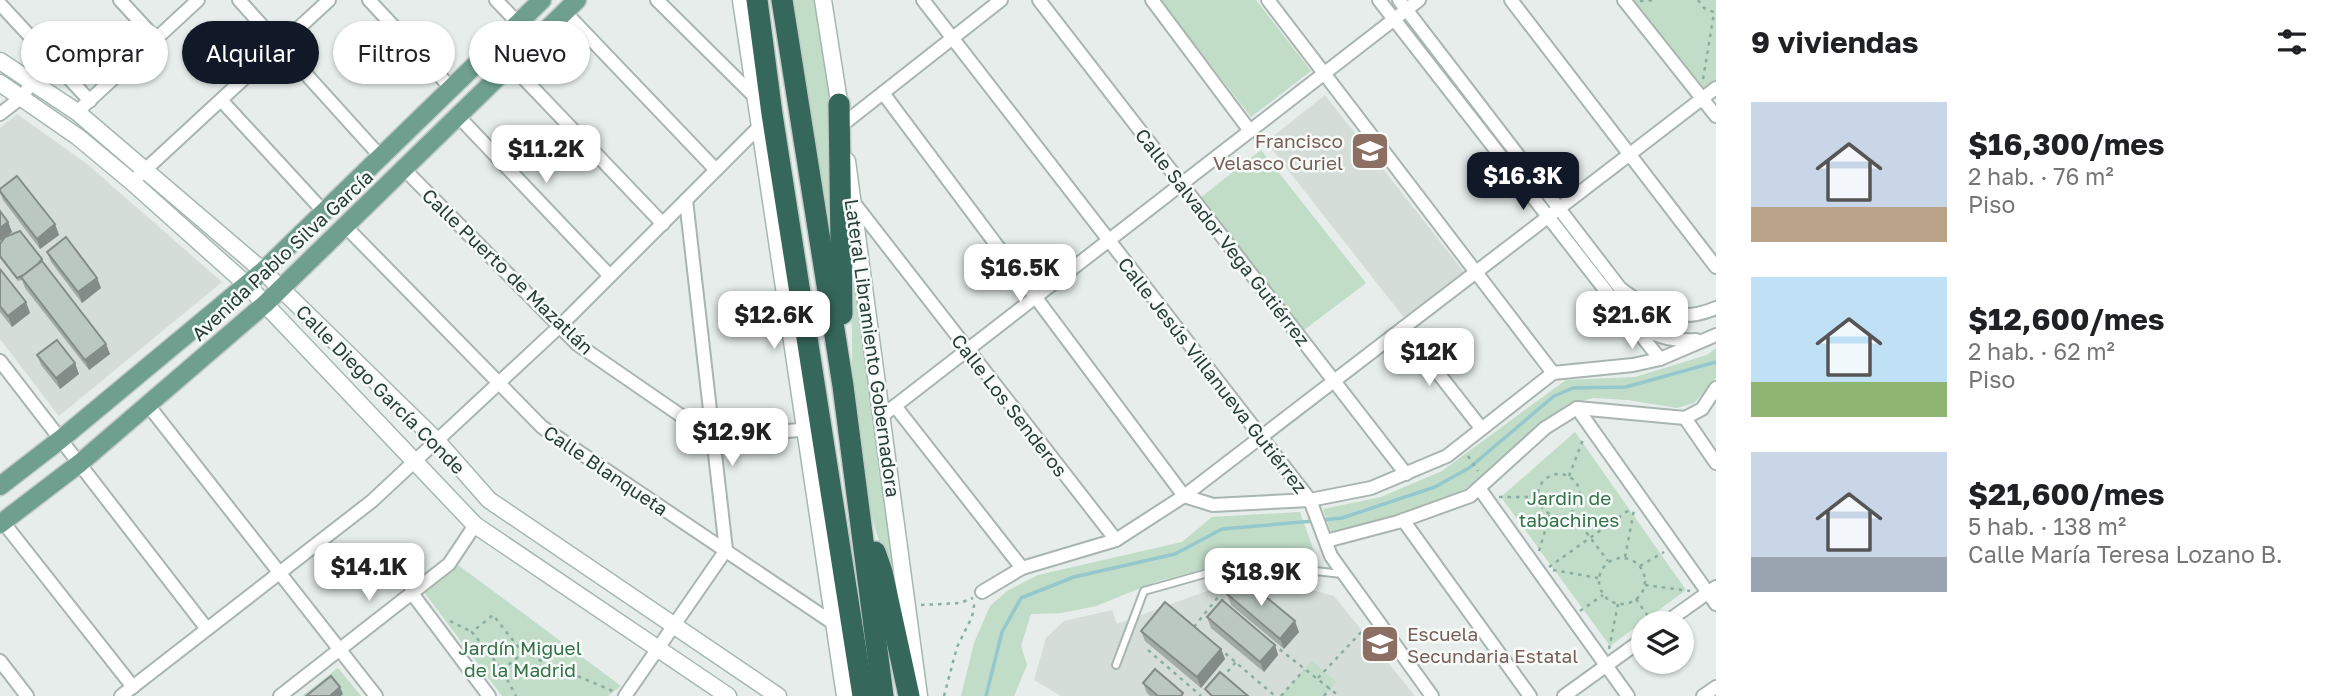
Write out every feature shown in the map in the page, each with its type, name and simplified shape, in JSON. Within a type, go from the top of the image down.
[{"type":"highway","points":[[757,0],[812,429],[863,696]]},
{"type":"highway","points":[[782,0],[843,386],[883,696]]},
{"type":"highway","points":[[841,114],[843,386]]},
{"type":"highway","points":[[858,505],[882,572],[909,696]]},
{"type":"main road","name":"Avenida Pablo Silva García","points":[[520,21],[542,0]]},
{"type":"main road","name":"Avenida Pablo Silva García","points":[[556,21],[571,6]]},
{"type":"main road","name":"Avenida Pablo Silva García","points":[[0,486],[61,439],[263,271],[469,71]]},
{"type":"main road","name":"Avenida Pablo Silva García","points":[[1,523],[80,463],[265,304],[491,84]]},
{"type":"street","points":[[120,0],[139,21]]},
{"type":"street","points":[[168,28],[198,0]]},
{"type":"street","points":[[239,0],[258,21]]},
{"type":"street","points":[[306,21],[329,0]]},
{"type":"street","points":[[369,0],[451,88]]},
{"type":"street","points":[[496,0],[516,21]]},
{"type":"street","points":[[657,0],[757,98]]},
{"type":"street","points":[[741,0],[812,429],[833,623],[845,696]]},
{"type":"street","name":"Lateral Libramiento Gobernadora","points":[[823,0],[854,203],[919,696]]},
{"type":"street","name":"Calle Jesús Villanueva Gutiérrez","points":[[923,0],[1312,505],[1331,556],[1432,696]]},
{"type":"street","points":[[841,114],[883,93],[1001,0]]},
{"type":"street","name":"Calle Salvador Vega Gutiérrez","points":[[1039,0],[1406,474]]},
{"type":"street","points":[[1152,0],[1250,131]]},
{"type":"street","points":[[1269,0],[1553,373]]},
{"type":"street","points":[[1378,0],[1660,359]]},
{"type":"street","points":[[882,416],[1394,20],[1402,5],[1419,0]]},
{"type":"street","points":[[1511,0],[1716,267]]},
{"type":"street","points":[[1624,0],[1702,92],[1716,116]]},
{"type":"street","points":[[0,4],[90,101]]},
{"type":"street","points":[[1402,5],[1620,288],[1637,301],[1669,316],[1702,314],[1716,308]]},
{"type":"street","points":[[571,6],[716,170]]},
{"type":"street","name":"Calle Diego García Conde","points":[[0,61],[21,75]]},
{"type":"street","name":"Calle Diego García Conde","points":[[0,83],[78,137],[246,284],[475,525],[728,696]]},
{"type":"street","points":[[0,114],[22,97],[31,84]]},
{"type":"street","name":"Calle Diego García Conde","points":[[35,84],[77,112],[263,271],[437,441],[489,500],[778,696]]},
{"type":"street","points":[[77,112],[108,84]]},
{"type":"street","points":[[132,182],[237,84]]},
{"type":"street","points":[[315,84],[380,156]]},
{"type":"street","points":[[529,84],[663,224]]},
{"type":"street","points":[[982,592],[1022,568],[1116,540],[1184,496],[1629,154],[1702,92],[1716,88]]},
{"type":"street","points":[[883,93],[1184,496],[1213,505],[1312,505],[1371,488],[1447,456],[1553,373],[1633,365],[1660,359],[1714,337]]},
{"type":"street","points":[[220,100],[324,212]]},
{"type":"street","points":[[458,116],[610,276]]},
{"type":"street","points":[[121,696],[372,501],[560,326],[761,126]]},
{"type":"street","name":"Calle Puerto de Mazatlán","points":[[404,169],[578,344],[712,437]]},
{"type":"street","points":[[625,696],[726,550],[686,200]]},
{"type":"street","name":"Calle Los Senderos","points":[[854,203],[1116,540]]},
{"type":"street","name":"Calle Blanqueta","points":[[345,226],[542,427],[833,623]]},
{"type":"street","points":[[1630,323],[1653,335],[1677,342],[1714,337]]},
{"type":"street","points":[[1403,328],[1481,428]]},
{"type":"street","points":[[0,361],[207,629]]},
{"type":"street","points":[[1325,541],[1404,520],[1470,496],[1545,428],[1577,408],[1685,418],[1702,409],[1716,388]]},
{"type":"street","points":[[148,405],[376,696]]},
{"type":"street","points":[[895,406],[1022,568]]},
{"type":"street","points":[[1577,408],[1716,604]]},
{"type":"street","points":[[1685,418],[1716,463]]},
{"type":"street","points":[[712,437],[812,429]]},
{"type":"street","points":[[1479,488],[1607,661],[1628,696]]},
{"type":"street","points":[[1404,520],[1530,696]]},
{"type":"street","points":[[1,523],[133,687]]},
{"type":"street","points":[[280,696],[449,564],[475,525]]},
{"type":"street","points":[[1680,611],[1706,590]]},
{"type":"street","points":[[411,592],[489,696]]},
{"type":"street","points":[[1564,696],[1607,661],[1631,646]]},
{"type":"street","points":[[0,661],[27,696]]},
{"type":"street","points":[[1703,696],[1716,687]]},
{"type":"lane","points":[[1116,665],[1143,592],[1243,563],[1345,575]]},
{"type":"path","points":[[1636,1],[1654,0]]},
{"type":"path","points":[[1698,0],[1704,8],[1715,13],[1702,92]]},
{"type":"path","points":[[1569,476],[1584,436]]},
{"type":"path","points":[[1469,458],[1478,472]]},
{"type":"path","points":[[1556,474],[1569,476],[1578,486],[1580,493],[1576,507],[1561,516],[1550,514],[1540,504],[1538,496],[1540,484],[1550,475],[1556,474]]},
{"type":"path","points":[[1494,497],[1538,496]]},
{"type":"path","points":[[1598,579],[1546,569],[1635,506],[1625,558]]},
{"type":"path","points":[[1571,512],[1608,562]]},
{"type":"path","points":[[1537,556],[1550,514]]},
{"type":"path","points":[[1640,566],[1667,550]]},
{"type":"path","points":[[1625,558],[1640,566],[1645,585],[1636,599],[1618,604],[1603,595],[1598,579],[1608,562],[1625,558]]},
{"type":"path","points":[[1645,585],[1706,590]]},
{"type":"path","points":[[1577,613],[1603,595]]},
{"type":"path","points":[[906,606],[960,603],[975,597],[972,617],[957,647],[944,696]]},
{"type":"path","points":[[1174,610],[1194,627],[1218,597],[1228,605]]},
{"type":"path","points":[[1636,599],[1644,611]]},
{"type":"path","points":[[1607,661],[1618,604]]},
{"type":"path","points":[[516,696],[502,670],[472,632],[493,615],[523,653],[625,696]]},
{"type":"path","points":[[1317,679],[1375,617]]},
{"type":"path","points":[[1266,638],[1339,696]]},
{"type":"path","points":[[1215,645],[1272,695]]},
{"type":"path","points":[[1148,650],[1201,696]]},
{"type":"path","points":[[502,670],[523,653]]},
{"type":"path","points":[[1221,679],[1236,662]]},
{"type":"path","points":[[1167,676],[1171,670]]},
{"type":"path","points":[[1281,696],[1304,670]]},
{"type":"path","points":[[1324,696],[1330,688]]},
{"type":"shaded area","points":[[1325,95],[1464,272],[1405,319],[1266,142]]},
{"type":"shaded area","points":[[17,114],[87,164],[222,282],[59,416],[0,339],[0,128]]},
{"type":"shaded area","points":[[1262,576],[1334,596],[1415,696],[1061,696],[1034,680],[1046,638],[1064,621],[1112,610],[1117,624],[1215,588]]},
{"type":"green space","points":[[793,0],[816,0],[833,108],[830,258]]},
{"type":"green space","points":[[1160,0],[1256,0],[1311,71],[1251,117]]},
{"type":"green space","points":[[1632,0],[1716,0],[1716,79],[1701,90]]},
{"type":"green space","points":[[1261,150],[1366,283],[1304,330],[1200,198]]},
{"type":"green space","points":[[848,256],[852,258],[904,627],[860,476],[852,399],[852,329],[844,259]]},
{"type":"green space","points":[[1716,348],[1716,378],[1694,403],[1677,408],[1628,400],[1593,398],[1567,405],[1541,424],[1469,490],[1396,517],[1332,535],[1323,509],[1381,497],[1442,471],[1566,380],[1635,377],[1707,355]]},
{"type":"green space","name":"Jardin de tabachines","points":[[1575,432],[1686,590],[1658,611],[1631,611],[1631,631],[1610,646],[1501,497]]},
{"type":"green space","points":[[1300,512],[1315,554],[1250,559],[1229,555],[1220,565],[1158,581],[1096,606],[1062,613],[1031,614],[1021,646],[1027,665],[1014,696],[961,696],[974,643],[990,606],[1007,591],[1038,575],[1182,542],[1212,517]]},
{"type":"green space","name":"Jardín Miguel de la Madrid","points":[[458,565],[621,686],[608,696],[502,696],[424,592]]},
{"type":"green space","points":[[1312,661],[1336,682],[1324,696],[1281,696]]},
{"type":"green space","points":[[338,668],[361,696],[302,696]]},
{"type":"building","points":[[17,176],[55,224],[37,239],[0,191]]},
{"type":"building","points":[[0,211],[8,222],[0,228]]},
{"type":"building","points":[[20,231],[42,259],[17,278],[0,256],[0,244],[5,237]]},
{"type":"building","points":[[66,237],[97,278],[78,292],[47,252]]},
{"type":"building","points":[[42,261],[106,344],[85,360],[21,277]]},
{"type":"building","points":[[0,269],[26,302],[8,316],[0,306]]},
{"type":"building","points":[[57,340],[75,363],[56,378],[37,355]]},
{"type":"building","points":[[1242,577],[1295,621],[1280,639],[1227,594]]},
{"type":"building","points":[[1222,600],[1275,645],[1260,662],[1207,617]]},
{"type":"building","points":[[1165,602],[1221,649],[1197,677],[1141,631]]},
{"type":"building","points":[[1155,669],[1183,693],[1181,696],[1158,696],[1143,683]]},
{"type":"building","points":[[1220,672],[1248,696],[1212,696],[1205,689]]},
{"type":"building","points":[[331,676],[340,687],[330,696],[306,696]]},
{"type":"waterway","points":[[1321,520],[1342,518],[1435,487],[1469,468],[1554,396],[1573,388],[1626,387],[1716,362]]},
{"type":"waterway","points":[[986,696],[1002,632],[1021,598],[1074,577],[1175,554],[1222,529],[1314,521]]},
{"type":"place","name":"Francisco Velasco Curiel","points":[[1370,151]]},
{"type":"place","name":"Escuela Secundaria Estatal","points":[[1380,644]]}]
